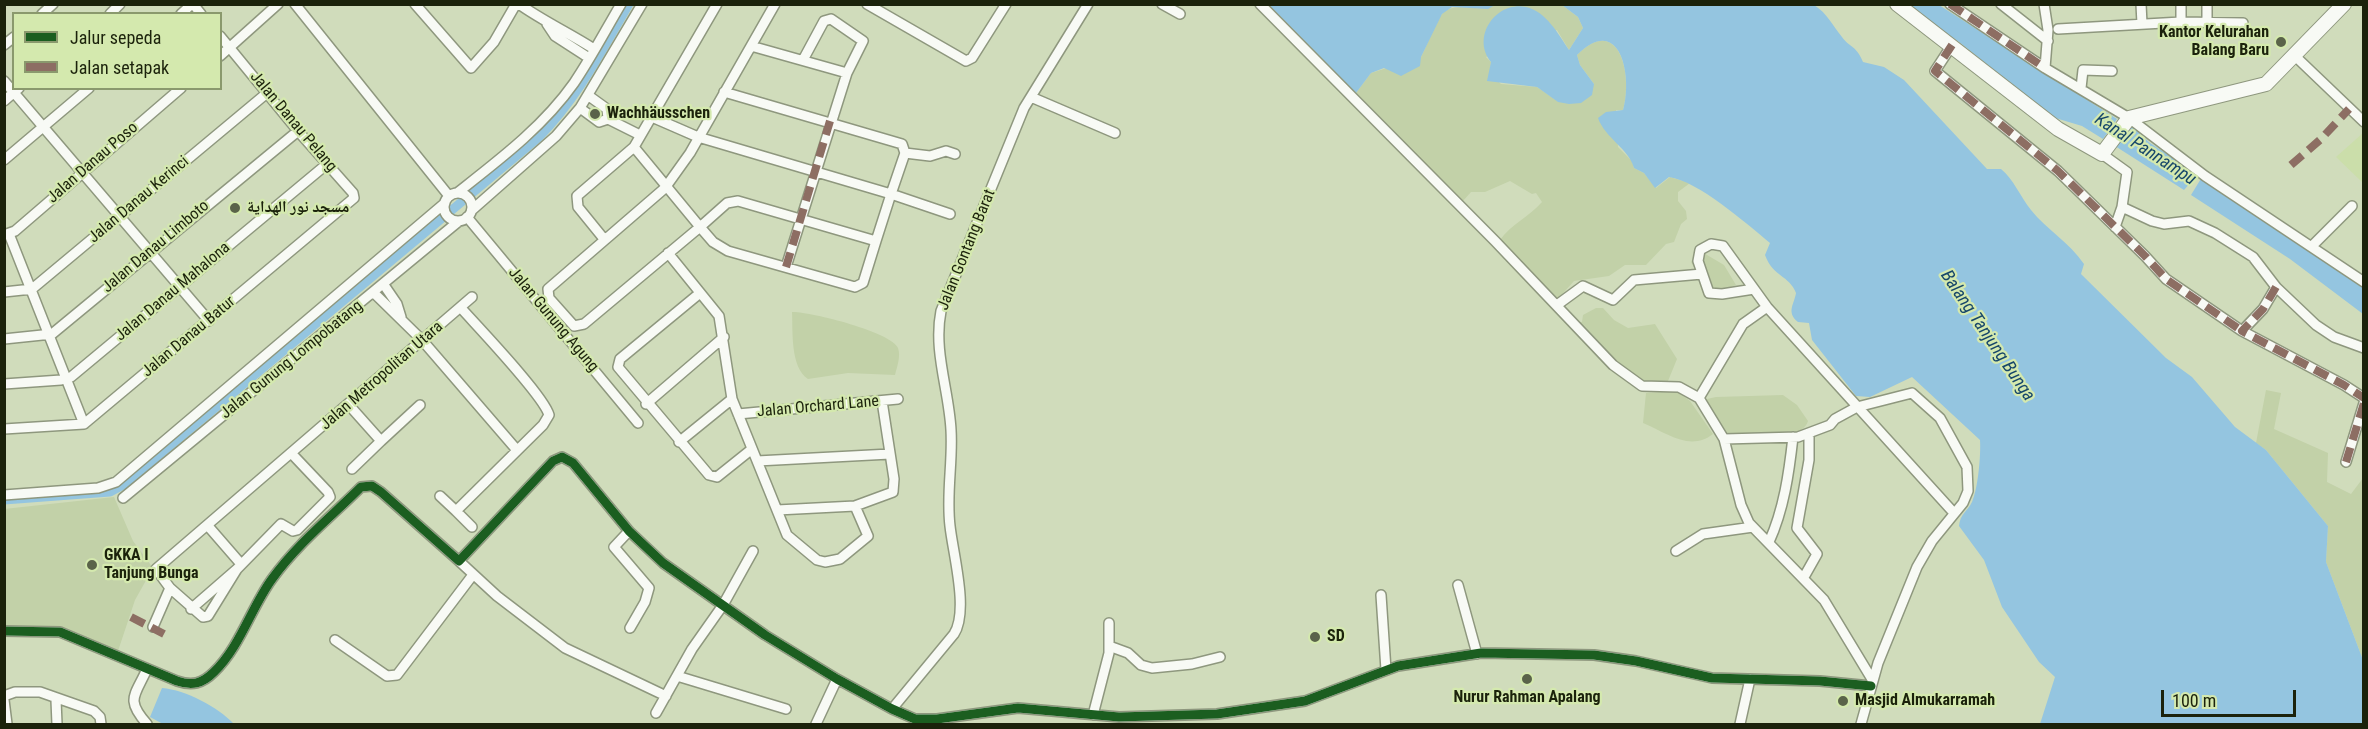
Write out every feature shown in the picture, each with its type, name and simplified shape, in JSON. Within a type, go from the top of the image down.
[{"type":"street","points":[[222,55],[278,4]]},
{"type":"street","points":[[295,4],[452,199]]},
{"type":"street","points":[[414,4],[471,68],[494,42],[517,4],[547,24],[555,36],[591,53]]},
{"type":"street","points":[[4,495],[98,488],[116,482],[513,148],[542,120],[574,83],[621,4]]},
{"type":"street","name":"Jalan Gunung Lompobatang","points":[[123,498],[384,285],[556,136],[589,96],[642,4]]},
{"type":"street","points":[[604,239],[578,207],[577,196],[634,147],[717,4]]},
{"type":"street","points":[[775,4],[698,137],[665,188],[548,289],[549,298],[574,326],[584,324],[721,208],[733,202],[801,218],[876,241]]},
{"type":"street","points":[[867,4],[966,61],[972,58],[1006,4]]},
{"type":"street","name":"Jalan Gontang Barat","points":[[892,709],[954,634],[959,623],[957,573],[949,522],[951,432],[939,324],[945,296],[1031,97],[1088,4]]},
{"type":"street","points":[[1161,4],[1180,14]]},
{"type":"street","points":[[1260,4],[1632,381],[1642,386],[1687,389],[1699,398],[1724,439],[1741,505],[1753,527],[1803,577],[1833,613],[1872,683]]},
{"type":"street","points":[[1897,4],[2058,129],[2105,149],[2127,172],[2122,207],[2115,227]]},
{"type":"street","points":[[1950,4],[2045,68],[2128,119],[2205,176],[2364,282]]},
{"type":"street","points":[[2001,4],[2048,41]]},
{"type":"street","points":[[2044,4],[2048,41],[2045,68]]},
{"type":"street","points":[[2141,4],[2142,24]]},
{"type":"street","points":[[2181,4],[2181,22]]},
{"type":"street","points":[[2206,4],[2207,22]]},
{"type":"street","points":[[2105,149],[2128,119],[2266,84],[2344,4]]},
{"type":"street","points":[[786,267],[830,121],[847,73],[863,41],[831,19],[825,19],[803,60]]},
{"type":"street","points":[[2058,29],[2181,22],[2243,23]]},
{"type":"street","name":"Jalan Danau Pelang","points":[[222,38],[354,196]]},
{"type":"street","points":[[1952,45],[1935,71],[2058,171],[2166,279],[2242,331],[2344,385],[2364,401],[2346,462]]},
{"type":"street","points":[[751,46],[847,73]]},
{"type":"street","points":[[2295,56],[2364,122]]},
{"type":"street","points":[[2073,66],[2082,70],[2112,72]]},
{"type":"street","points":[[2080,88],[2082,70]]},
{"type":"street","points":[[4,160],[87,90]]},
{"type":"street","name":"Jalan Danau Poso","points":[[7,235],[178,90]]},
{"type":"street","points":[[4,101],[17,91],[42,126],[83,172],[118,218],[209,321]]},
{"type":"street","points":[[634,147],[665,188],[720,248],[859,287],[865,278],[905,153],[902,144],[830,121],[724,92]]},
{"type":"street","name":"Jalan Danau Kerinci","points":[[30,289],[267,93]]},
{"type":"street","points":[[589,96],[607,109],[608,119]]},
{"type":"street","points":[[1031,97],[1115,133]]},
{"type":"street","points":[[580,108],[599,122],[608,119],[640,135]]},
{"type":"street","points":[[652,117],[698,137],[816,171],[950,214]]},
{"type":"street","name":"Jalan Danau Limboto","points":[[50,335],[148,252],[298,131]]},
{"type":"street","points":[[905,153],[930,156],[946,151],[955,154]]},
{"type":"street","name":"Jalan Danau Mahalona","points":[[66,379],[327,164]]},
{"type":"street","name":"Jalan Danau Batur","points":[[84,424],[209,321],[354,196]]},
{"type":"street","points":[[469,198],[465,215],[448,216],[452,199],[469,198]]},
{"type":"street","points":[[2312,246],[2352,206]]},
{"type":"street","points":[[2122,207],[2164,224],[2184,220],[2202,226],[2253,257],[2276,287],[2316,325],[2334,337],[2364,348]]},
{"type":"street","name":"Jalan Gunung Agung","points":[[465,215],[638,423]]},
{"type":"street","points":[[4,429],[84,424],[50,335],[7,235]]},
{"type":"street","points":[[1754,289],[1712,294],[1708,291],[1698,261],[1700,250],[1707,245],[1720,244],[1730,254],[1767,307],[1954,513]]},
{"type":"street","points":[[668,253],[719,316],[732,399],[787,535],[817,560],[825,562],[840,559],[868,536],[855,506]]},
{"type":"street","points":[[1557,305],[1583,286],[1613,300],[1634,280],[1702,274]]},
{"type":"street","points":[[384,285],[398,304],[401,317]]},
{"type":"street","points":[[2242,331],[2264,309],[2276,287]]},
{"type":"street","points":[[4,292],[30,289]]},
{"type":"street","points":[[700,292],[618,363],[620,372],[712,477],[721,474],[753,449]]},
{"type":"street","points":[[374,293],[422,340],[516,449]]},
{"type":"street","name":"Jalan Metropolitan Utara","points":[[172,589],[158,572],[157,567],[292,454],[472,297]]},
{"type":"street","points":[[1699,398],[1743,324],[1767,307]]},
{"type":"street","points":[[456,511],[516,449],[543,425],[549,415],[546,407],[461,308]]},
{"type":"street","points":[[4,339],[50,335]]},
{"type":"street","points":[[646,404],[724,338]]},
{"type":"street","points":[[4,384],[66,379]]},
{"type":"street","points":[[1724,439],[1793,437],[1809,434],[1830,425],[1857,407],[1912,393],[1940,418],[1967,467],[1968,491],[1963,503],[1932,540],[1917,567],[1872,683],[1861,724]]},
{"type":"street","points":[[680,442],[732,399]]},
{"type":"street","name":"Jalan Orchard Lane","points":[[738,414],[897,399]]},
{"type":"street","points":[[777,510],[855,506],[893,492],[894,479],[882,401]]},
{"type":"street","points":[[348,404],[381,441]]},
{"type":"street","points":[[352,469],[420,405]]},
{"type":"street","points":[[1803,577],[1817,554],[1797,528],[1809,460],[1809,434]]},
{"type":"street","points":[[1769,542],[1777,526],[1788,480],[1793,437]]},
{"type":"street","points":[[191,609],[239,567],[281,524],[293,531],[297,530],[330,496],[292,454]]},
{"type":"street","points":[[757,461],[890,454]]},
{"type":"street","points":[[459,561],[558,458],[566,458],[573,463],[629,531],[663,563],[765,635],[837,679],[892,709],[924,720],[1018,708],[1119,717],[1217,714],[1305,701],[1413,662],[1476,654],[1594,655],[1636,661],[1712,678],[1872,683]]},
{"type":"street","points":[[4,631],[60,632],[147,669],[189,684],[199,683],[213,672],[230,650],[272,579],[310,535],[361,487],[372,486],[459,561],[472,576],[565,648],[666,696]]},
{"type":"street","points":[[440,496],[472,527]]},
{"type":"street","points":[[208,526],[239,567]]},
{"type":"street","points":[[1676,551],[1703,534],[1753,527]]},
{"type":"street","points":[[629,531],[614,548],[649,588],[645,602],[630,628]]},
{"type":"street","points":[[656,713],[699,637],[723,605],[753,551]]},
{"type":"street","points":[[153,627],[172,589],[200,616],[208,616],[239,567]]},
{"type":"street","points":[[335,640],[387,676],[397,675],[472,576]]},
{"type":"street","points":[[1458,585],[1476,654]]},
{"type":"street","points":[[1381,595],[1386,670]]},
{"type":"street","points":[[1093,715],[1109,646],[1108,623]]},
{"type":"street","points":[[1109,646],[1128,653],[1142,665],[1152,668],[1192,664],[1220,657]]},
{"type":"street","points":[[147,669],[133,702],[135,710],[147,724]]},
{"type":"street","points":[[677,676],[786,709]]},
{"type":"street","points":[[816,724],[837,679]]},
{"type":"street","points":[[1740,724],[1750,679]]},
{"type":"street","points":[[7,724],[4,698],[28,691],[40,692],[56,700],[94,711],[100,717],[101,724]]},
{"type":"street","points":[[56,700],[57,724]]},
{"type":"shaded area","points":[[1495,5],[1562,5],[1578,17],[1583,28],[1569,50],[1557,30],[1486,57],[1491,62],[1490,73],[1501,84],[1537,87],[1559,102],[1594,84],[1580,65],[1577,55],[1592,44],[1604,41],[1613,45],[1620,54],[1626,81],[1623,110],[1616,110],[1618,147],[1632,161],[1634,168],[1644,173],[1656,188],[1670,177],[1690,183],[1678,192],[1678,201],[1686,211],[1687,219],[1681,224],[1674,242],[1666,244],[1646,265],[1625,265],[1609,276],[1574,281],[1556,301],[1500,240],[1509,229],[1542,202],[1536,193],[1532,194],[1510,181],[1485,192],[1471,192],[1463,201],[1456,201],[1356,93],[1371,73],[1421,57],[1437,23],[1447,10]]},
{"type":"shaded area","points":[[2363,133],[2363,183],[2336,157]]},
{"type":"shaded area","points":[[1702,252],[1724,265],[1736,285],[1720,291],[1706,288],[1691,262],[1694,256]]},
{"type":"shaded area","points":[[1596,308],[1603,308],[1614,320],[1628,328],[1655,324],[1677,359],[1668,381],[1633,381],[1578,322],[1582,322],[1583,315]]},
{"type":"shaded area","points":[[792,312],[849,324],[881,335],[898,348],[895,375],[848,373],[808,379],[802,373],[795,358]]},
{"type":"shaded area","points":[[2266,390],[2281,393],[2274,429],[2328,453],[2327,482],[2351,494],[2363,478],[2363,660],[2326,562],[2328,526],[2266,450],[2256,443]]},
{"type":"shaded area","points":[[1676,391],[1690,401],[1713,434],[1704,439],[1687,441],[1670,436],[1643,423],[1646,393]]},
{"type":"shaded area","points":[[1783,395],[1797,405],[1808,421],[1804,428],[1785,436],[1727,437],[1705,404],[1707,399],[1716,397]]},
{"type":"shaded area","points":[[114,497],[133,541],[153,568],[135,600],[118,651],[67,629],[45,626],[5,627],[4,509]]},
{"type":"water","points":[[1269,5],[1495,5],[1488,9],[1452,7],[1442,14],[1421,57],[1420,66],[1401,76],[1384,68],[1371,73],[1356,93]]},
{"type":"water","name":"Balang Tanjung Bunga","points":[[1562,5],[1814,5],[1823,12],[1863,62],[1884,67],[1904,80],[1987,169],[2001,169],[2006,173],[2031,210],[2072,249],[2084,264],[2081,274],[2166,358],[2192,377],[2235,427],[2266,450],[2328,526],[2326,562],[2363,660],[2363,724],[2040,724],[2055,677],[2039,662],[2002,607],[1984,560],[1959,526],[1976,489],[1980,440],[1912,377],[1870,397],[1856,396],[1812,340],[1809,323],[1798,322],[1792,315],[1796,293],[1768,262],[1765,255],[1770,243],[1721,204],[1694,186],[1669,177],[1655,188],[1644,173],[1634,168],[1627,155],[1606,132],[1598,118],[1606,112],[1623,110],[1626,96],[1624,66],[1620,54],[1613,45],[1604,41],[1592,44],[1577,55],[1580,65],[1594,84],[1592,95],[1581,103],[1558,102],[1537,87],[1487,81],[1491,62],[1485,53],[1485,32],[1496,15],[1515,7],[1526,7],[1540,13],[1551,24],[1569,50],[1583,28],[1578,17]]},
{"type":"water","points":[[1904,5],[1939,5],[2117,119],[2103,139],[2082,126],[2052,117],[1959,42]]},
{"type":"water","name":"Kanal Pannampu","points":[[2130,125],[2150,143],[2198,174],[2184,190],[2115,146]]},
{"type":"water","points":[[2202,177],[2363,286],[2363,314],[2290,259],[2191,195]]},
{"type":"water","points":[[162,688],[201,700],[234,724],[163,724],[150,717]]},
{"type":"waterway","points":[[4,500],[110,492],[123,485],[538,138],[577,91],[629,4]]},
{"type":"marked path","points":[[1950,4],[2045,68]]},
{"type":"marked path","points":[[1952,45],[1935,71],[2058,171],[2166,279],[2242,331]]},
{"type":"marked path","points":[[2291,165],[2321,139],[2349,109]]},
{"type":"marked path","points":[[786,267],[830,121]]},
{"type":"marked path","points":[[2276,287],[2263,309],[2242,331],[2364,398]]},
{"type":"marked path","points":[[2346,462],[2364,403]]},
{"type":"marked path","points":[[131,617],[164,634]]},
{"type":"cycle path","points":[[4,631],[60,632],[177,681],[197,683],[210,676],[231,651],[265,590],[282,566],[303,542],[361,487],[372,486],[381,492],[459,561],[553,461],[562,457],[573,463],[629,531],[663,563],[765,635],[837,679],[915,719],[937,719],[1018,708],[1119,717],[1217,714],[1305,701],[1398,666],[1481,653],[1594,655],[1636,661],[1712,678],[1820,681],[1871,686]]},
{"type":"place","name":"Kantor Kelurahan Balang Baru","points":[[2281,42]]},
{"type":"place","name":"Wachhäusschen","points":[[595,114]]},
{"type":"place","name":"مسجد نور الهداية","points":[[235,208]]},
{"type":"place","name":"GKKA I Tanjung Bunga","points":[[92,565]]},
{"type":"place","name":"SD","points":[[1315,637]]},
{"type":"place","name":"Nurur Rahman Apalang","points":[[1527,679]]},
{"type":"place","name":"Masjid Almukarramah","points":[[1843,701]]}]
